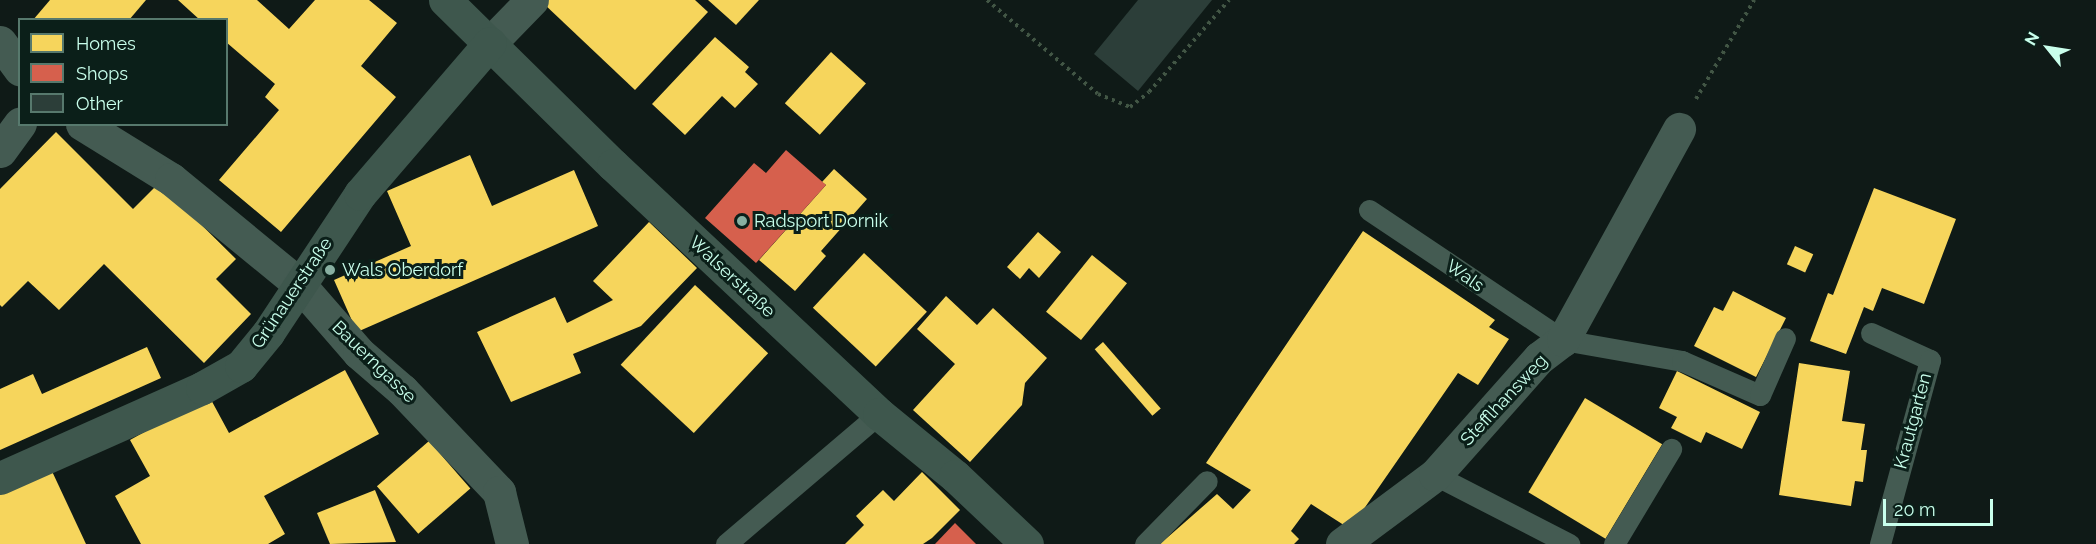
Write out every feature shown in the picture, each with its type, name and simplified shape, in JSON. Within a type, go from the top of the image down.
[{"type":"street","name":"Walserstraße","points":[[445,0],[613,165],[879,414],[955,476],[1028,544]]},
{"type":"street","points":[[490,43],[532,0]]},
{"type":"street","points":[[0,42],[18,67]]},
{"type":"street","name":"Grünauerstraße","points":[[0,477],[202,388],[241,366],[268,333],[360,194],[490,43]]},
{"type":"street","points":[[0,151],[18,126]]},
{"type":"street","name":"Bauerngasse","points":[[85,126],[171,179],[299,284],[359,353],[402,390],[499,492],[512,544]]},
{"type":"street","name":"Stefflhansweg","points":[[1342,544],[1435,475],[1539,358],[1563,340],[1679,129]]},
{"type":"lane","name":"Wals","points":[[1369,210],[1563,340]]},
{"type":"lane","name":"Krautgarten","points":[[1871,333],[1930,360],[1880,544]]},
{"type":"lane","points":[[1563,340],[1682,361],[1760,395],[1785,338]]},
{"type":"lane","points":[[726,544],[879,414]]},
{"type":"lane","points":[[1614,544],[1671,449]]},
{"type":"lane","points":[[1435,475],[1569,544]]},
{"type":"lane","points":[[1145,544],[1207,481]]},
{"type":"path","points":[[987,0],[1098,94],[1130,107],[1149,92],[1229,0]]},
{"type":"path","points":[[1679,129],[1745,8],[1754,0]]},
{"type":"building: Homes","points":[[50,0],[146,0],[131,18],[35,18]]},
{"type":"building: Homes","points":[[178,0],[257,0],[289,29],[315,0],[369,0],[397,23],[361,66],[396,97],[281,232],[219,180],[279,110],[265,97],[275,84],[228,44],[228,18],[198,18]]},
{"type":"building: Homes","points":[[545,0],[695,0],[708,12],[635,90],[543,3]]},
{"type":"building: Homes","points":[[708,0],[759,0],[736,25]]},
{"type":"building: Homes","points":[[715,37],[749,67],[745,72],[758,84],[735,108],[722,96],[685,135],[652,104]]},
{"type":"building: Homes","points":[[831,52],[866,83],[820,135],[785,103]]},
{"type":"building: Homes","points":[[56,132],[133,209],[159,183],[236,259],[216,279],[251,314],[204,363],[104,264],[59,310],[28,281],[2,307],[0,305],[0,189]]},
{"type":"building: Homes","points":[[470,155],[492,206],[574,170],[598,226],[357,332],[334,280],[411,246],[387,191]]},
{"type":"building: Homes","points":[[834,169],[867,199],[821,251],[826,256],[795,291],[759,260],[826,185],[822,182]]},
{"type":"building: Homes","points":[[1874,188],[1956,219],[1924,304],[1882,288],[1873,311],[1864,307],[1846,354],[1810,341],[1828,293],[1833,295]]},
{"type":"building: Homes","points":[[649,222],[697,268],[641,326],[573,354],[581,373],[511,402],[477,332],[555,297],[567,323],[613,300],[593,281]]},
{"type":"building: Homes","points":[[1363,231],[1495,320],[1489,327],[1509,339],[1478,385],[1458,373],[1350,529],[1311,504],[1291,531],[1299,539],[1294,544],[1160,544],[1217,494],[1233,509],[1251,490],[1206,463]]},
{"type":"building: Homes","points":[[1038,232],[1061,252],[1039,278],[1029,268],[1020,279],[1007,267]]},
{"type":"building: Homes","points":[[1795,246],[1813,254],[1805,272],[1787,264]]},
{"type":"building: Homes","points":[[864,253],[927,312],[876,367],[813,308]]},
{"type":"building: Homes","points":[[1092,255],[1127,283],[1081,340],[1046,312]]},
{"type":"building: Homes","points":[[695,285],[768,353],[694,433],[621,365]]},
{"type":"building: Homes","points":[[1733,291],[1786,318],[1756,377],[1694,346],[1714,307],[1723,311]]},
{"type":"building: Homes","points":[[946,296],[977,325],[993,308],[1047,358],[1025,383],[1022,405],[970,462],[913,410],[955,364],[917,329]]},
{"type":"building: Homes","points":[[1103,342],[1161,408],[1152,416],[1095,349]]},
{"type":"building: Homes","points":[[147,347],[161,378],[0,450],[0,389],[33,374],[42,394]]},
{"type":"building: Homes","points":[[1799,363],[1850,371],[1842,421],[1865,424],[1861,450],[1867,450],[1863,482],[1855,481],[1851,506],[1779,495]]},
{"type":"building: Homes","points":[[345,370],[379,434],[264,496],[285,534],[268,544],[141,544],[115,496],[150,476],[130,440],[209,396],[229,433]]},
{"type":"building: Homes","points":[[1677,371],[1760,412],[1742,449],[1706,432],[1701,443],[1671,428],[1677,417],[1659,408]]},
{"type":"building: Homes","points":[[1585,398],[1662,444],[1605,539],[1528,492]]},
{"type":"building: Homes","points":[[429,441],[470,489],[418,534],[377,486]]},
{"type":"building: Homes","points":[[50,467],[86,544],[0,544],[0,491]]},
{"type":"building: Homes","points":[[922,472],[960,510],[932,538],[923,544],[845,544],[864,525],[856,516],[883,490],[894,501]]},
{"type":"building: Homes","points":[[375,490],[396,542],[330,544],[317,513]]},
{"type":"building: Shops","points":[[786,150],[826,185],[756,263],[705,218],[754,163],[766,173]]},
{"type":"building: Shops","points":[[955,523],[976,544],[935,544]]},
{"type":"building: Other","points":[[1138,0],[1212,0],[1138,91],[1094,54]]},
{"type":"place","name":"Radsport Dornik","points":[[742,221]]},
{"type":"place","name":"Wals Oberdorf","points":[[330,270]]}]
